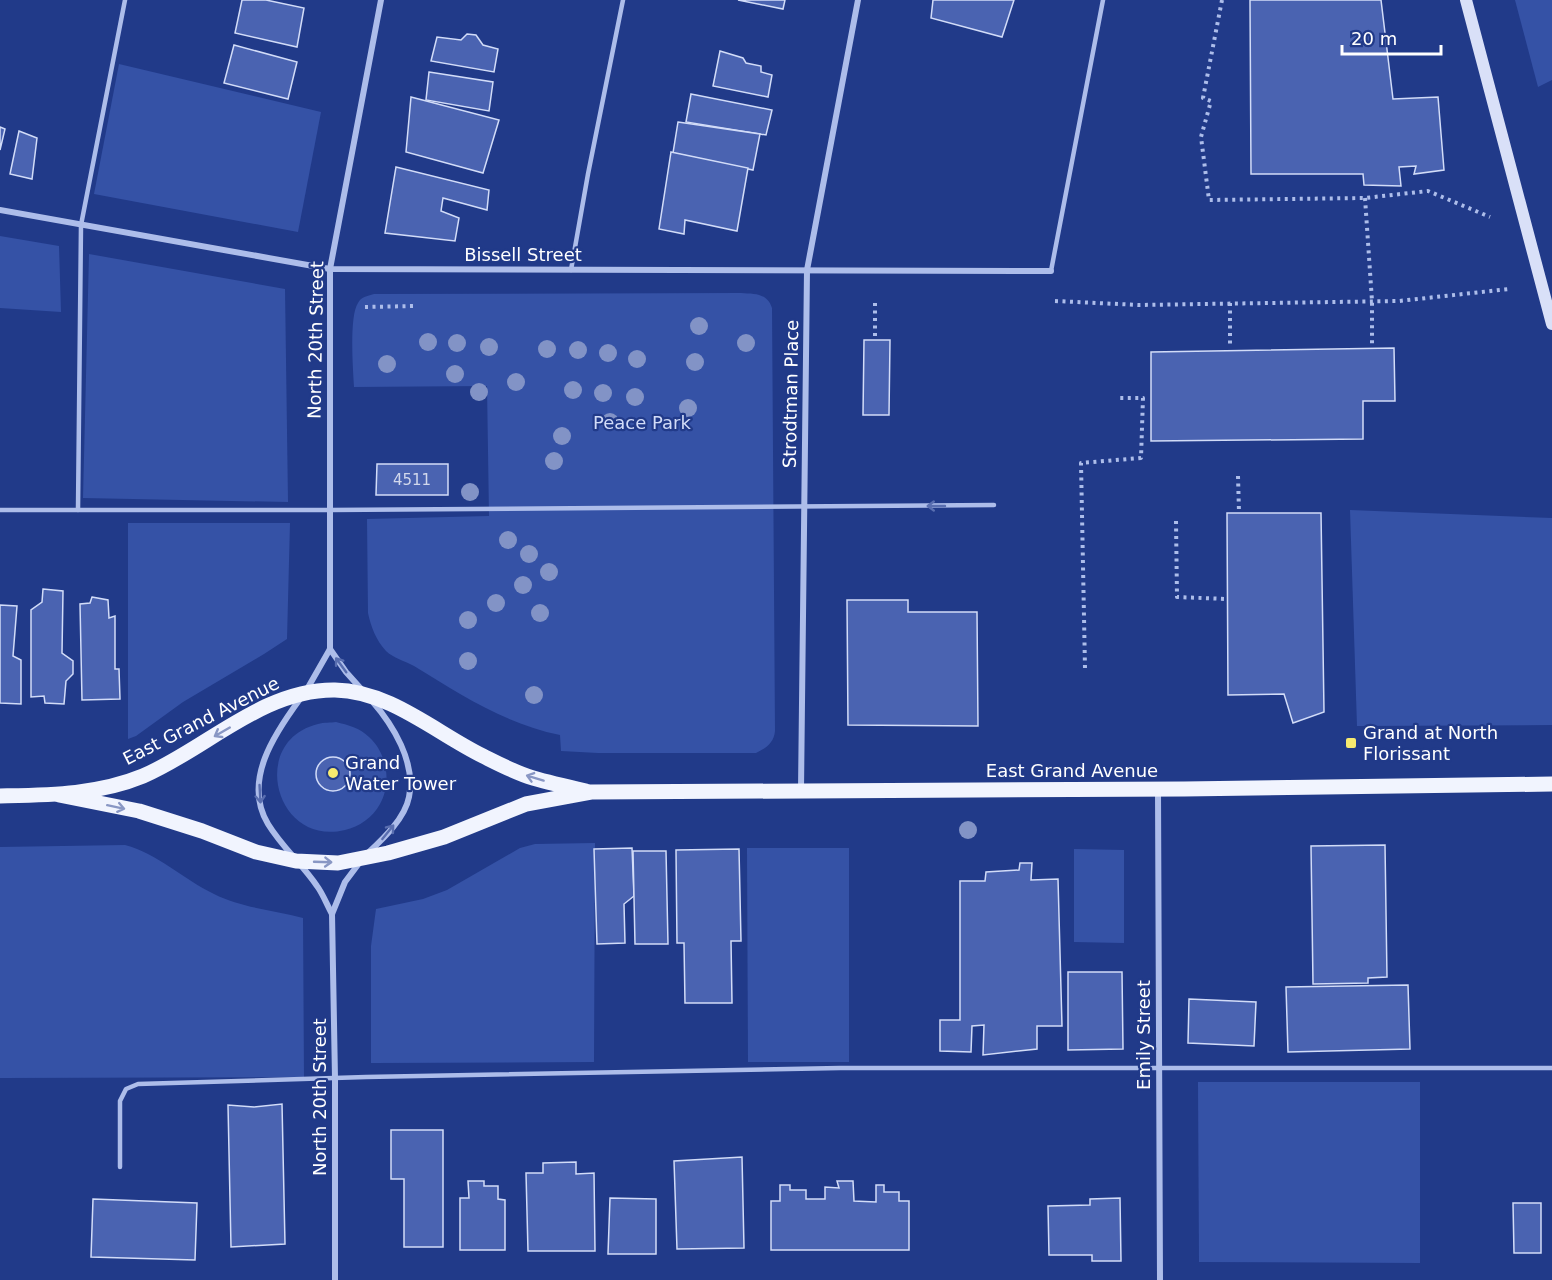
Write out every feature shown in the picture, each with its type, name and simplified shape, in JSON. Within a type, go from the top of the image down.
[{"type":"main road","points":[[1466,0],[1552,324]]},
{"type":"main road","name":"East Grand Avenue","points":[[0,795],[58,795],[109,787],[143,776],[279,701],[305,692],[336,690],[366,695],[400,709],[482,755],[530,777],[591,792]]},
{"type":"main road","name":"East Grand Avenue","points":[[58,795],[139,811],[202,831],[256,852],[296,861],[338,863],[388,853],[444,837],[526,804],[591,792],[1552,784]]},
{"type":"street","name":"North 20th Street","points":[[332,914],[317,885],[267,822],[260,799],[260,776],[267,750],[330,649],[330,269],[381,0]]},
{"type":"street","name":"Strodtman Place","points":[[801,792],[807,270],[858,0]]},
{"type":"street","name":"Bissell Street","points":[[0,210],[330,269],[1051,271]]},
{"type":"street","name":"North 20th Street","points":[[330,649],[346,672],[394,729],[405,753],[409,774],[409,797],[400,817],[345,882],[332,914],[336,1078],[335,1280]]},
{"type":"street","name":"Emily Street","points":[[1158,789],[1160,1280]]},
{"type":"lane","points":[[78,510],[81,225],[125,0]]},
{"type":"lane","points":[[572,270],[622,0]]},
{"type":"lane","points":[[1051,271],[1103,0]]},
{"type":"lane","points":[[0,510],[994,506]]},
{"type":"lane","points":[[120,1167],[120,1101],[126,1089],[138,1084],[840,1068],[1552,1068]]},
{"type":"path","points":[[1222,0],[1203,98],[1211,101],[1201,137],[1209,200],[1365,198],[1428,191],[1490,217]]},
{"type":"path","points":[[1365,198],[1372,301],[1372,347]]},
{"type":"path","points":[[1055,302],[1139,305],[1399,301],[1509,289]]},
{"type":"path","points":[[875,336],[876,299]]},
{"type":"path","points":[[1230,303],[1230,348]]},
{"type":"path","points":[[365,307],[416,306]]},
{"type":"path","points":[[1085,668],[1081,463],[1141,458],[1143,398],[1116,398]]},
{"type":"path","points":[[1238,476],[1239,512]]},
{"type":"path","points":[[1176,521],[1177,597],[1226,599]]},
{"type":"green space","points":[[1515,0],[1552,0],[1552,80],[1538,87]]},
{"type":"green space","points":[[119,64],[321,112],[298,232],[94,194]]},
{"type":"green space","points":[[0,236],[59,246],[61,312],[0,308]]},
{"type":"green space","points":[[89,254],[285,289],[288,502],[83,498]]},
{"type":"green space","name":"Peace Park","points":[[741,293],[764,297],[772,308],[775,731],[769,745],[756,753],[561,751],[560,735],[502,716],[386,651],[374,633],[368,613],[367,519],[489,516],[487,386],[354,387],[353,319],[361,299],[374,294]]},
{"type":"green space","points":[[1350,510],[1552,518],[1552,725],[1357,726]]},
{"type":"green space","points":[[128,523],[290,523],[287,639],[183,702],[136,736],[128,739]]},
{"type":"green space","points":[[336,722],[358,729],[375,744],[384,760],[386,787],[380,804],[365,821],[345,830],[321,831],[301,823],[287,808],[279,790],[277,769],[283,750],[296,734],[318,724]],"holes":[[[338,757],[350,767],[350,780],[340,791],[325,788],[318,779],[316,768],[325,758]]]},
{"type":"green space","points":[[595,843],[594,1062],[371,1063],[371,946],[376,909],[423,899],[447,890],[520,848],[535,844]]},
{"type":"green space","points":[[125,845],[148,854],[225,899],[303,918],[304,1077],[0,1078],[0,847]]},
{"type":"green space","points":[[747,848],[849,848],[849,1062],[748,1062]]},
{"type":"green space","points":[[1074,849],[1124,850],[1124,943],[1074,942]]},
{"type":"green space","points":[[1198,1082],[1420,1082],[1420,1263],[1199,1262]]},
{"type":"building","points":[[242,0],[266,0],[304,8],[297,47],[235,33]]},
{"type":"building","points":[[738,0],[785,0],[783,9]]},
{"type":"building","points":[[933,0],[1014,0],[1002,37],[931,18]]},
{"type":"building","points":[[1250,0],[1381,0],[1393,99],[1438,97],[1444,170],[1414,174],[1416,166],[1399,167],[1401,186],[1364,185],[1363,174],[1251,174]]},
{"type":"building","points":[[467,34],[476,35],[483,45],[498,49],[494,72],[431,61],[437,37],[461,40]]},
{"type":"building","points":[[234,45],[297,62],[288,99],[224,83]]},
{"type":"building","points":[[720,51],[743,58],[746,63],[761,66],[761,72],[772,75],[768,97],[713,86]]},
{"type":"building","points":[[429,72],[493,82],[489,111],[426,100]]},
{"type":"building","points":[[691,94],[772,110],[766,135],[686,122]]},
{"type":"building","points":[[411,97],[499,120],[483,173],[406,152]]},
{"type":"building","points":[[678,122],[760,134],[753,170],[673,153]]},
{"type":"building","points":[[0,127],[5,129],[0,150]]},
{"type":"building","points":[[19,131],[37,138],[32,179],[10,174]]},
{"type":"building","points":[[671,152],[748,168],[737,231],[685,220],[684,234],[659,229]]},
{"type":"building","points":[[396,167],[489,190],[487,210],[443,198],[441,211],[459,218],[455,241],[385,233]]},
{"type":"building","points":[[864,340],[890,340],[889,415],[863,415]]},
{"type":"building","points":[[1394,348],[1395,401],[1363,401],[1363,439],[1151,441],[1151,352]]},
{"type":"building","points":[[377,464],[448,464],[448,495],[376,495]]},
{"type":"building","points":[[1227,513],[1321,513],[1324,712],[1293,723],[1284,694],[1228,695]]},
{"type":"building","points":[[43,589],[63,591],[62,653],[73,661],[73,674],[66,681],[64,704],[45,703],[44,696],[31,697],[31,610],[42,602]]},
{"type":"building","points":[[92,597],[108,600],[109,618],[115,616],[115,669],[119,669],[120,699],[82,700],[80,604],[90,603]]},
{"type":"building","points":[[847,600],[908,600],[908,612],[977,612],[978,726],[848,725]]},
{"type":"building","points":[[0,605],[17,606],[13,656],[21,660],[21,704],[0,703]]},
{"type":"building","name":"Grand Water Tower","points":[[333,757],[345,762],[350,774],[345,786],[333,791],[321,786],[316,774],[321,762]]},
{"type":"building","points":[[1385,845],[1387,977],[1368,978],[1368,983],[1313,984],[1311,846]]},
{"type":"building","points":[[632,848],[634,896],[624,904],[625,943],[597,944],[594,849]]},
{"type":"building","points":[[739,849],[741,941],[731,941],[732,1003],[685,1003],[684,943],[677,943],[676,850]]},
{"type":"building","points":[[633,851],[666,851],[668,944],[635,944]]},
{"type":"building","points":[[1020,863],[1032,863],[1031,880],[1058,879],[1062,1026],[1037,1026],[1037,1049],[983,1055],[984,1025],[972,1026],[971,1052],[940,1051],[940,1020],[960,1020],[960,881],[985,881],[986,872],[1019,870]]},
{"type":"building","points":[[1068,972],[1122,972],[1123,1049],[1068,1050]]},
{"type":"building","points":[[1408,985],[1410,1049],[1288,1052],[1286,987]]},
{"type":"building","points":[[1189,999],[1256,1002],[1254,1046],[1188,1043]]},
{"type":"building","points":[[282,1104],[285,1244],[231,1247],[228,1105],[254,1107]]},
{"type":"building","points":[[391,1130],[443,1130],[443,1247],[404,1247],[404,1179],[391,1179]]},
{"type":"building","points":[[742,1157],[744,1248],[677,1249],[674,1161]]},
{"type":"building","points":[[576,1162],[576,1174],[594,1173],[595,1251],[528,1251],[526,1173],[543,1173],[543,1163]]},
{"type":"building","points":[[468,1181],[484,1181],[484,1186],[498,1186],[498,1199],[505,1200],[505,1250],[460,1250],[460,1198],[469,1198]]},
{"type":"building","points":[[837,1181],[853,1181],[854,1201],[876,1202],[876,1185],[884,1185],[884,1192],[899,1192],[899,1201],[909,1201],[909,1250],[771,1250],[771,1201],[780,1201],[780,1185],[790,1185],[790,1190],[806,1190],[806,1199],[825,1199],[825,1187],[839,1188]]},
{"type":"building","points":[[610,1198],[656,1199],[656,1254],[608,1254]]},
{"type":"building","points":[[1120,1198],[1121,1261],[1092,1261],[1092,1255],[1049,1255],[1048,1206],[1090,1205],[1090,1199]]},
{"type":"building","points":[[93,1199],[197,1203],[195,1260],[91,1257]]},
{"type":"building","points":[[1513,1203],[1541,1203],[1541,1253],[1514,1253]]},
{"type":"place","name":"Grand at North Florissant","points":[[1351,743]]},
{"type":"place","name":"Grand Water Tower","points":[[333,773]]}]
